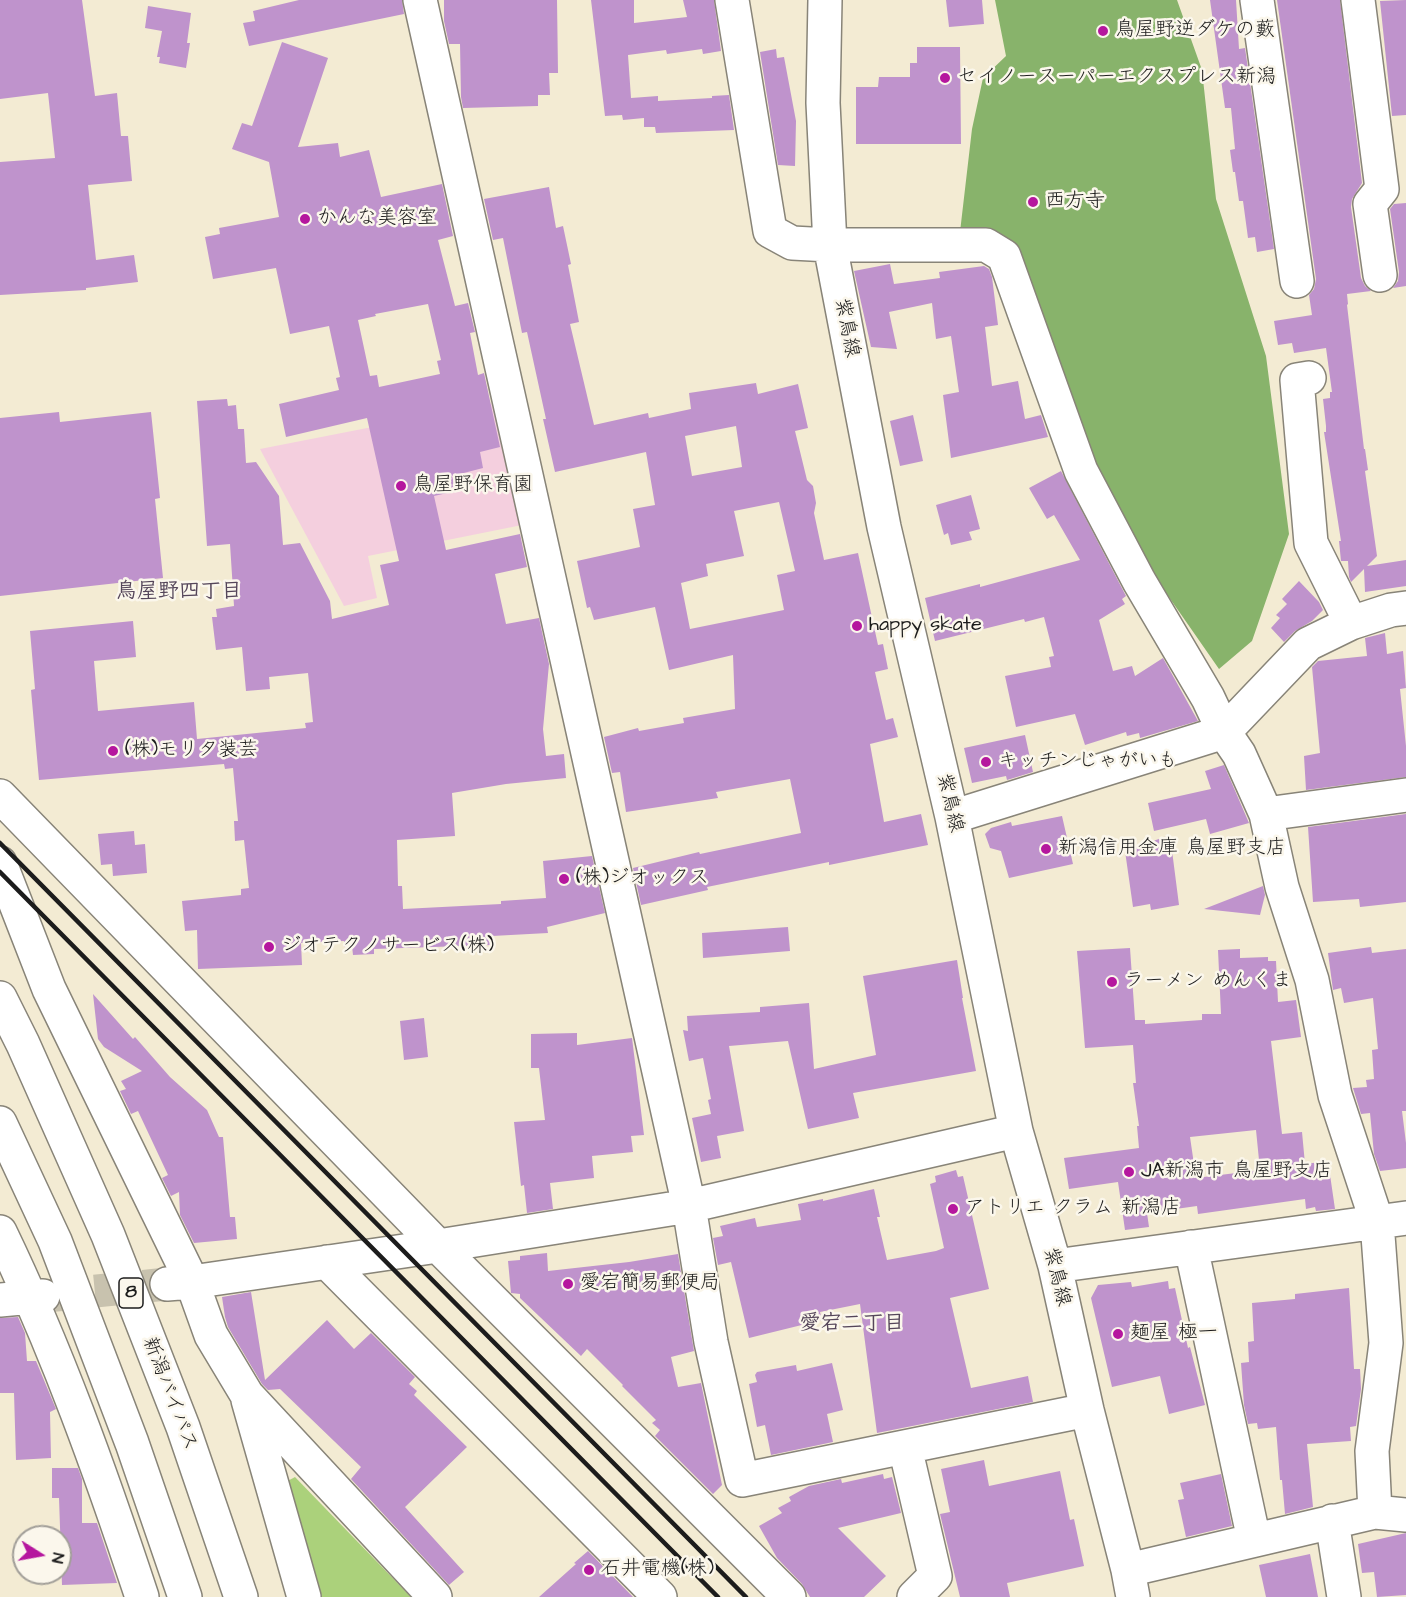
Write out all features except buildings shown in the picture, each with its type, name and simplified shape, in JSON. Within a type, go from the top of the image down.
[{"type":"main road","points":[[420,0],[689,1206],[711,1342],[741,1480],[1087,1410]]},
{"type":"main road","points":[[732,0],[770,231],[792,243],[986,245],[1004,256],[1081,471],[1139,581],[1208,698],[1224,732],[1239,754],[1266,813],[1282,887],[1312,980],[1335,1095],[1392,1220],[1386,1343],[1372,1451],[1390,1514],[1332,1521],[1254,1540],[1131,1584]]},
{"type":"main road","name":"紫鳥線","points":[[825,0],[823,104],[830,245],[884,527],[952,817],[1016,1131],[1055,1266],[1087,1410],[1131,1584]]},
{"type":"main road","points":[[1257,0],[1298,281]]},
{"type":"main road","points":[[1358,0],[1382,189],[1370,204],[1380,275]]},
{"type":"main road","points":[[1309,378],[1297,380],[1311,543],[1351,623]]},
{"type":"main road","points":[[952,817],[1224,732],[1308,644],[1351,623],[1391,610],[1406,608]]},
{"type":"main road","points":[[1266,813],[1406,795]]},
{"type":"main road","points":[[0,796],[438,1246],[789,1597]]},
{"type":"main road","points":[[0,863],[49,988],[179,1283],[247,1395],[435,1597]]},
{"type":"main road","name":"新潟バイパス","points":[[0,998],[28,1054],[108,1235],[183,1427],[241,1597]]},
{"type":"main road","points":[[0,1123],[55,1241],[132,1443],[185,1597]]},
{"type":"main road","points":[[179,1283],[438,1246],[689,1206],[1016,1131]]},
{"type":"main road","points":[[1055,1266],[1392,1220]]},
{"type":"main road","points":[[0,1232],[25,1298],[104,1484],[142,1597]]},
{"type":"main road","points":[[1191,1247],[1254,1540]]},
{"type":"main road","points":[[327,1262],[660,1597]]},
{"type":"main road","points":[[247,1395],[304,1597]]},
{"type":"main road","points":[[905,1447],[935,1576],[914,1597]]},
{"type":"main road","points":[[1332,1521],[1344,1597]]},
{"type":"shaded area","name":"鳥屋野保育園","points":[[500,402],[532,523],[368,556],[377,598],[344,606],[260,449]]},
{"type":"green space","points":[[995,0],[1177,0],[1202,70],[1216,199],[1266,356],[1289,534],[1252,641],[1219,669],[1132,544],[1074,422],[1019,251],[960,232],[972,129],[983,78],[1006,56]]},
{"type":"green space","points":[[295,1477],[411,1597],[311,1597],[284,1483]]},
{"type":"tunnel","points":[[46,1296],[167,1284]]},
{"type":"railway","points":[[0,843],[746,1597]]},
{"type":"railway","points":[[0,872],[718,1597]]},
{"type":"place","name":"鳥屋野逆ダケの藪","points":[[1103,31]]},
{"type":"place","name":"セイノースーパーエクスプレス新潟","points":[[945,78]]},
{"type":"place","name":"西方寺","points":[[1033,202]]},
{"type":"place","name":"かんな美容室","points":[[305,219]]},
{"type":"place","name":"鳥屋野保育園","points":[[401,486]]},
{"type":"place","name":"happy skate","points":[[857,626]]},
{"type":"place","name":"(株)モリタ装芸","points":[[113,751]]},
{"type":"place","name":"キッチンじゃがいも","points":[[986,762]]},
{"type":"place","name":"新潟信用金庫 鳥屋野支店","points":[[1046,849]]},
{"type":"place","name":"(株)ジオックス","points":[[564,879]]},
{"type":"place","name":"ジオテクノサービス(株)","points":[[269,947]]},
{"type":"place","name":"ラーメン めんくま","points":[[1112,982]]},
{"type":"place","name":"JA新潟市 鳥屋野支店","points":[[1129,1172]]},
{"type":"place","name":"アトリエ クラム 新潟店","points":[[953,1209]]},
{"type":"place","name":"愛宕簡易郵便局","points":[[568,1284]]},
{"type":"place","name":"麺屋 極一","points":[[1118,1334]]},
{"type":"place","name":"石井電機(株)","points":[[589,1570]]},
{"type":"district","name":"鳥屋野四丁目","points":[[179,593]]},
{"type":"district","name":"愛宕二丁目","points":[[852,1325]]}]
